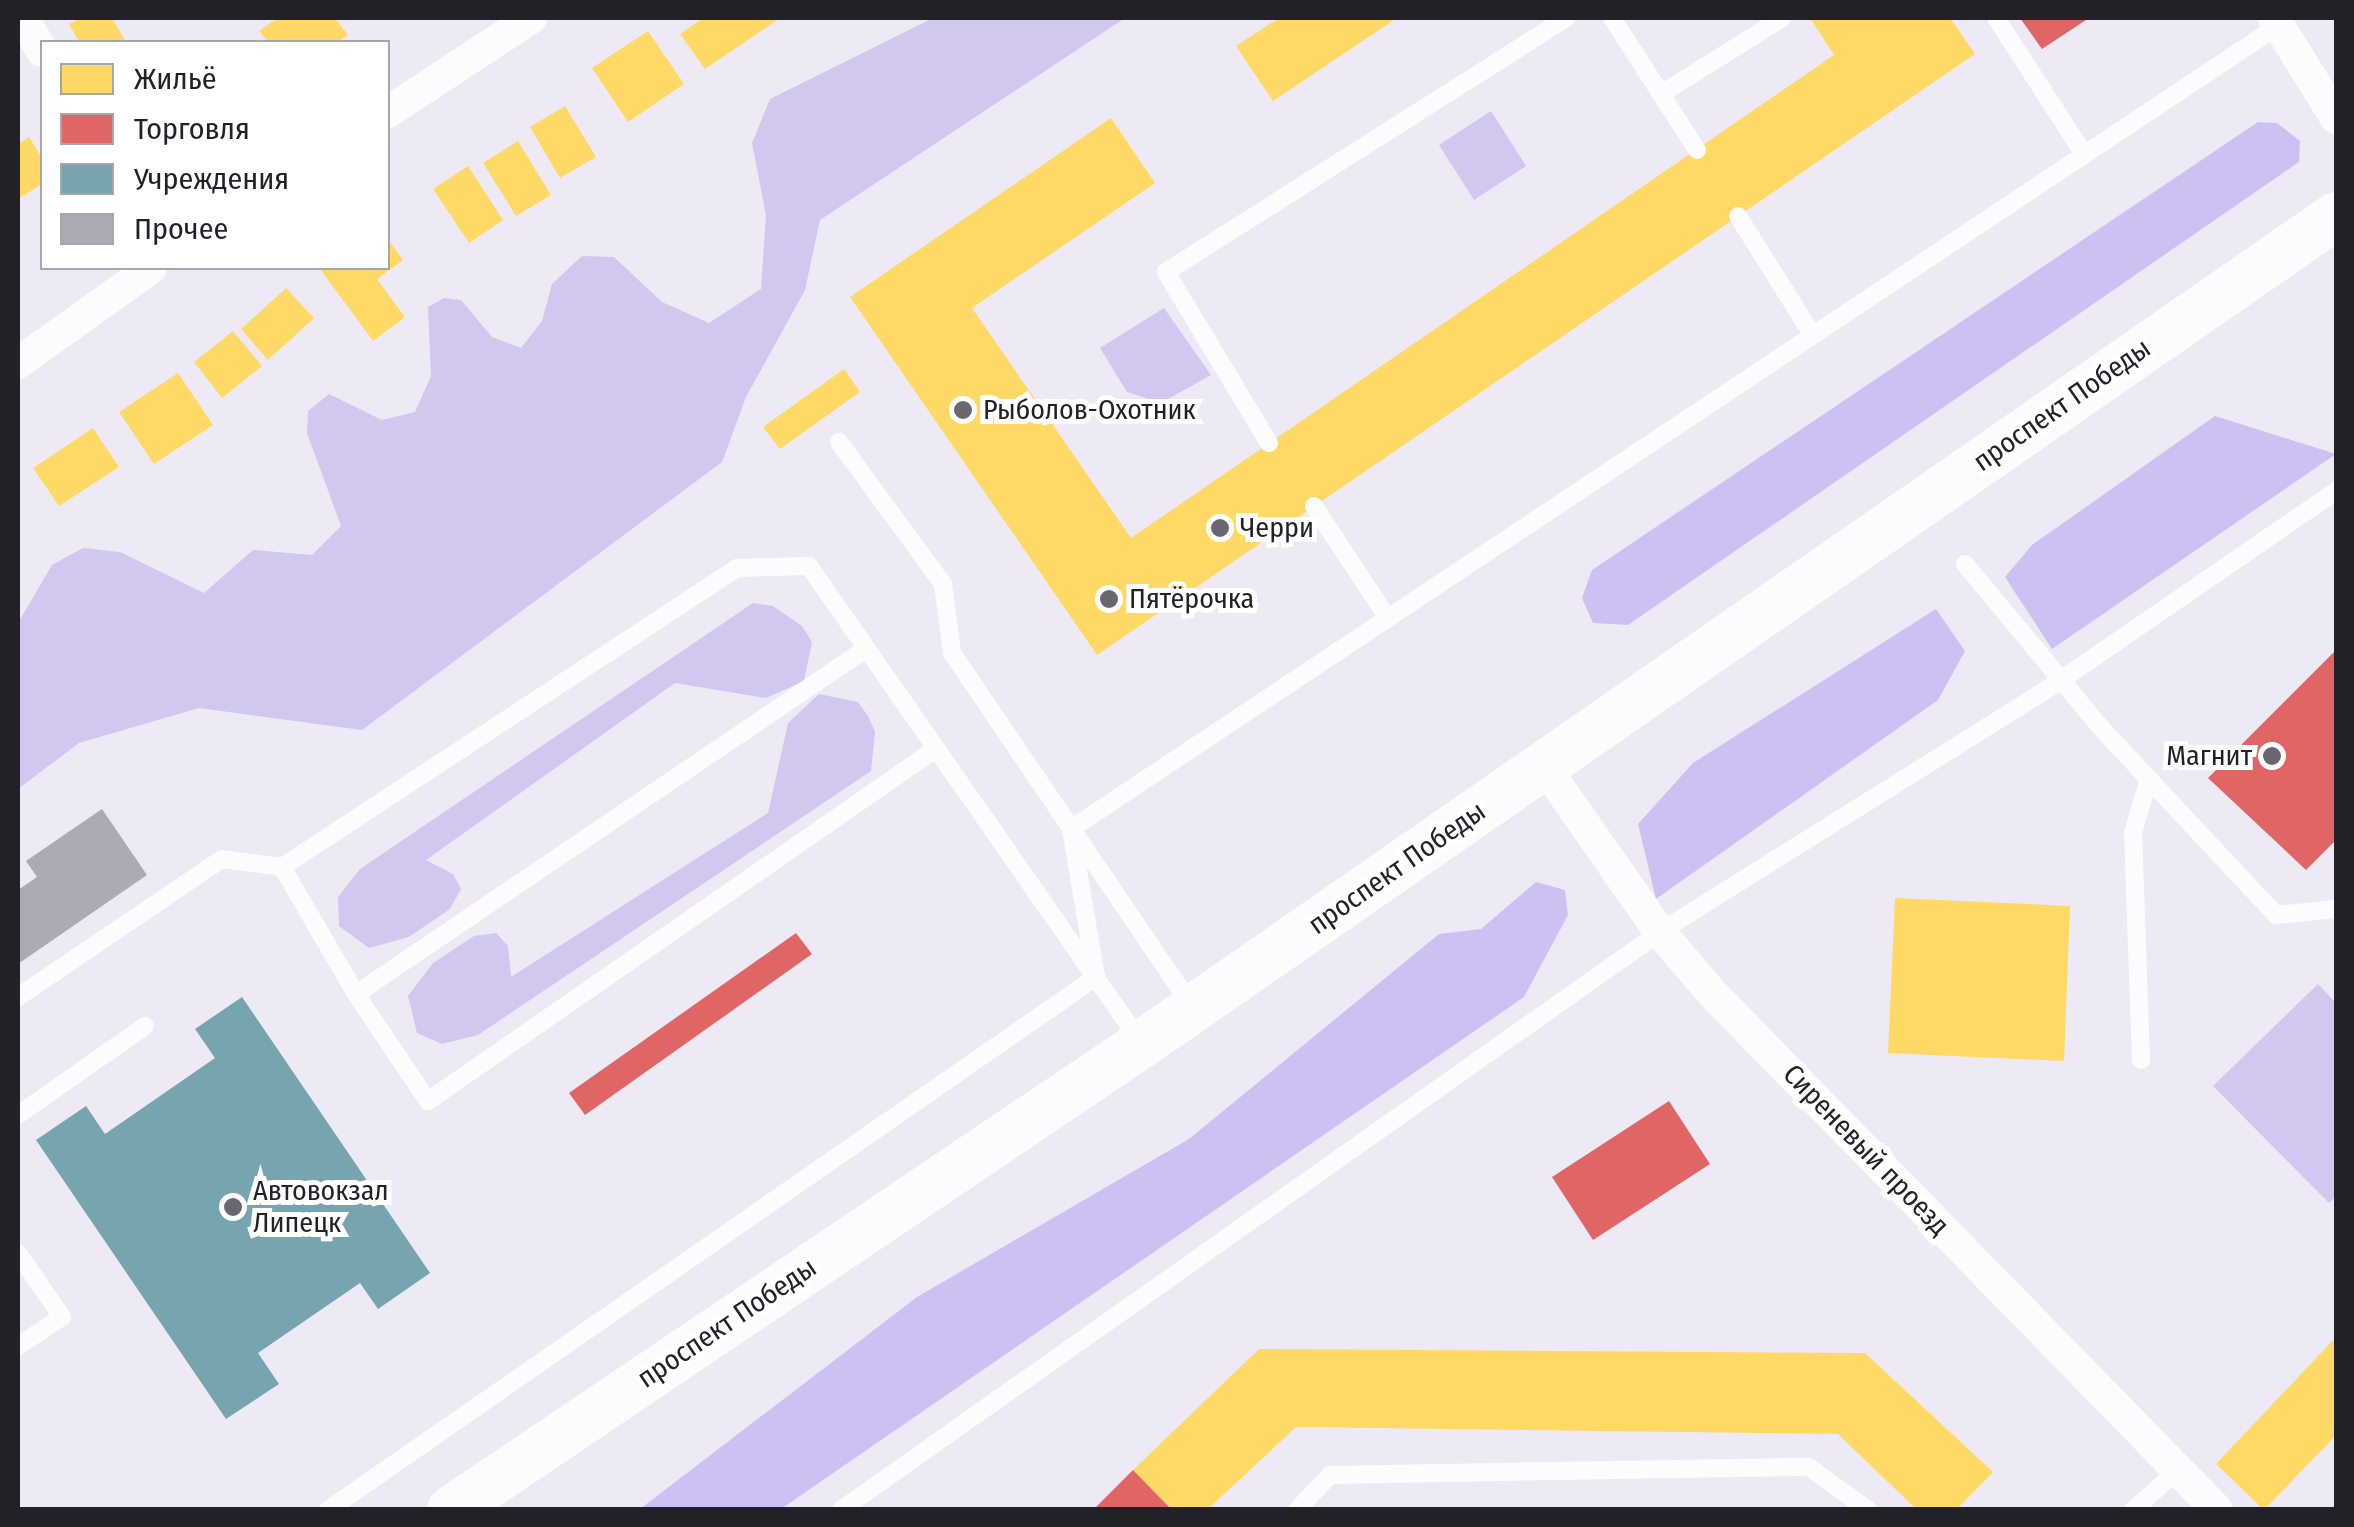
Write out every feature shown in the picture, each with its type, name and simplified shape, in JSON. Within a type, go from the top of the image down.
[{"type":"main road","name":"проспект Победы","points":[[451,1510],[1142,1044],[2336,216]]},
{"type":"street","points":[[23,18],[40,48]]},
{"type":"street","points":[[390,111],[532,18]]},
{"type":"street","points":[[2276,22],[2336,118]]},
{"type":"street","points":[[18,363],[148,270]]},
{"type":"street","name":"Сиреневый проезд","points":[[1544,766],[1660,932],[2217,1510]]},
{"type":"lane","points":[[1269,443],[1166,272],[1566,18]]},
{"type":"lane","points":[[1612,18],[1697,150]]},
{"type":"lane","points":[[1661,94],[1782,18]]},
{"type":"lane","points":[[1996,18],[2084,154]]},
{"type":"lane","points":[[1071,829],[2276,22]]},
{"type":"lane","points":[[1738,216],[1812,334]]},
{"type":"lane","points":[[839,442],[943,584],[952,653],[1193,1008]]},
{"type":"lane","points":[[842,1510],[1660,932],[2061,680],[2336,491]]},
{"type":"lane","points":[[1314,506],[1387,617]]},
{"type":"lane","points":[[1964,564],[2061,680],[2276,915],[2336,910]]},
{"type":"lane","points":[[18,997],[222,859],[282,866],[737,568],[809,566],[1142,1044]]},
{"type":"lane","points":[[356,994],[864,650]]},
{"type":"lane","points":[[282,866],[356,994],[428,1101],[936,748]]},
{"type":"lane","points":[[2141,1060],[2133,833],[2149,778]]},
{"type":"lane","points":[[1071,829],[1096,978]]},
{"type":"lane","points":[[328,1510],[1096,978]]},
{"type":"lane","points":[[18,1115],[145,1026]]},
{"type":"lane","points":[[18,1253],[62,1318],[18,1346]]},
{"type":"lane","points":[[1297,1510],[1330,1475],[1810,1467],[1868,1510]]},
{"type":"lane","points":[[2133,1510],[2177,1472]]},
{"type":"shaded area","points":[[933,18],[1125,18],[820,220],[805,290],[746,397],[722,462],[362,730],[199,708],[79,743],[18,789],[18,623],[52,565],[83,548],[120,552],[204,593],[253,550],[312,555],[341,526],[307,433],[308,411],[329,394],[382,420],[415,412],[431,376],[428,307],[444,298],[461,300],[492,337],[521,348],[542,321],[552,284],[582,256],[614,257],[662,302],[709,323],[761,289],[766,215],[752,143],[770,99]]},
{"type":"shaded area","points":[[1491,111],[1526,166],[1474,200],[1439,145]]},
{"type":"shaded area","points":[[2258,122],[2277,123],[2300,141],[2299,162],[1628,625],[1593,623],[1582,598],[1592,570]]},
{"type":"shaded area","points":[[1164,308],[1211,375],[1161,403],[1127,392],[1100,348]]},
{"type":"shaded area","points":[[2215,416],[2336,454],[2052,649],[2005,577],[2032,545]]},
{"type":"shaded area","points":[[753,603],[773,606],[802,626],[812,642],[804,681],[766,698],[675,683],[426,860],[453,874],[461,889],[450,909],[409,937],[369,948],[339,926],[338,897],[360,869]]},
{"type":"shaded area","points":[[1936,609],[1965,651],[1938,700],[1656,899],[1638,824],[1693,763]]},
{"type":"shaded area","points":[[819,694],[858,702],[868,716],[875,732],[871,771],[478,1035],[442,1044],[417,1033],[408,996],[433,963],[474,936],[496,933],[508,946],[511,977],[768,813],[788,723]]},
{"type":"shaded area","points":[[1536,882],[1565,890],[1568,915],[1524,997],[781,1509],[640,1509],[917,1297],[1189,1139],[1439,934],[1481,929]]},
{"type":"shaded area","points":[[2318,984],[2336,1003],[2336,1196],[2329,1203],[2213,1086]]},
{"type":"building: Жильё","points":[[80,18],[112,18],[125,40],[78,40],[69,24]]},
{"type":"building: Жильё","points":[[278,18],[335,18],[348,35],[340,40],[266,40],[259,31]]},
{"type":"building: Жильё","points":[[703,18],[780,18],[705,69],[680,34]]},
{"type":"building: Жильё","points":[[1279,18],[1397,18],[1273,101],[1236,46]]},
{"type":"building: Жильё","points":[[1810,18],[1950,18],[1975,54],[1097,655],[850,297],[1111,118],[1155,183],[972,308],[1131,538],[1834,55]]},
{"type":"building: Жильё","points":[[648,31],[684,84],[628,122],[592,68]]},
{"type":"building: Жильё","points":[[565,106],[596,157],[560,178],[530,127]]},
{"type":"building: Жильё","points":[[29,137],[40,155],[40,185],[18,199],[18,144]]},
{"type":"building: Жильё","points":[[518,141],[551,195],[516,216],[483,163]]},
{"type":"building: Жильё","points":[[468,166],[503,220],[469,243],[433,189]]},
{"type":"building: Жильё","points":[[390,243],[403,260],[390,270]]},
{"type":"building: Жильё","points":[[321,270],[389,270],[377,279],[405,317],[373,341]]},
{"type":"building: Жильё","points":[[286,288],[314,318],[268,360],[241,329]]},
{"type":"building: Жильё","points":[[233,331],[262,366],[222,398],[194,362]]},
{"type":"building: Жильё","points":[[844,369],[860,392],[780,449],[763,427]]},
{"type":"building: Жильё","points":[[178,373],[213,425],[154,464],[119,412]]},
{"type":"building: Жильё","points":[[93,428],[119,467],[59,506],[33,468]]},
{"type":"building: Жильё","points":[[1895,898],[2070,906],[2064,1061],[1888,1053]]},
{"type":"building: Жильё","points":[[2336,1337],[2336,1435],[2264,1510],[2216,1464]]},
{"type":"building: Жильё","points":[[1259,1349],[1865,1353],[1993,1472],[1956,1510],[1917,1510],[1838,1434],[1296,1427],[1207,1510],[1172,1510],[1133,1470]]},
{"type":"building: Торговля","points":[[2020,18],[2089,18],[2042,49]]},
{"type":"building: Торговля","points":[[2336,650],[2336,840],[2306,870],[2208,778]]},
{"type":"building: Торговля","points":[[796,933],[812,954],[585,1115],[569,1093]]},
{"type":"building: Торговля","points":[[1669,1101],[1710,1164],[1593,1240],[1552,1177]]},
{"type":"building: Торговля","points":[[1133,1470],[1172,1510],[1093,1510]]},
{"type":"building: Учреждения","name":"Автовокзал Липецк","points":[[242,997],[430,1273],[378,1309],[360,1283],[258,1353],[279,1384],[226,1419],[36,1140],[86,1106],[105,1134],[215,1058],[195,1029]]},
{"type":"building: Прочее","points":[[102,809],[147,875],[18,964],[18,890],[37,877],[26,861]]},
{"type":"place","name":"Рыболов-Охотник","points":[[963,410]]},
{"type":"place","name":"Черри","points":[[1220,528]]},
{"type":"place","name":"Пятёрочка","points":[[1109,599]]},
{"type":"place","name":"Магнит","points":[[2272,756]]},
{"type":"place","name":"Автовокзал Липецк","points":[[233,1207]]}]
